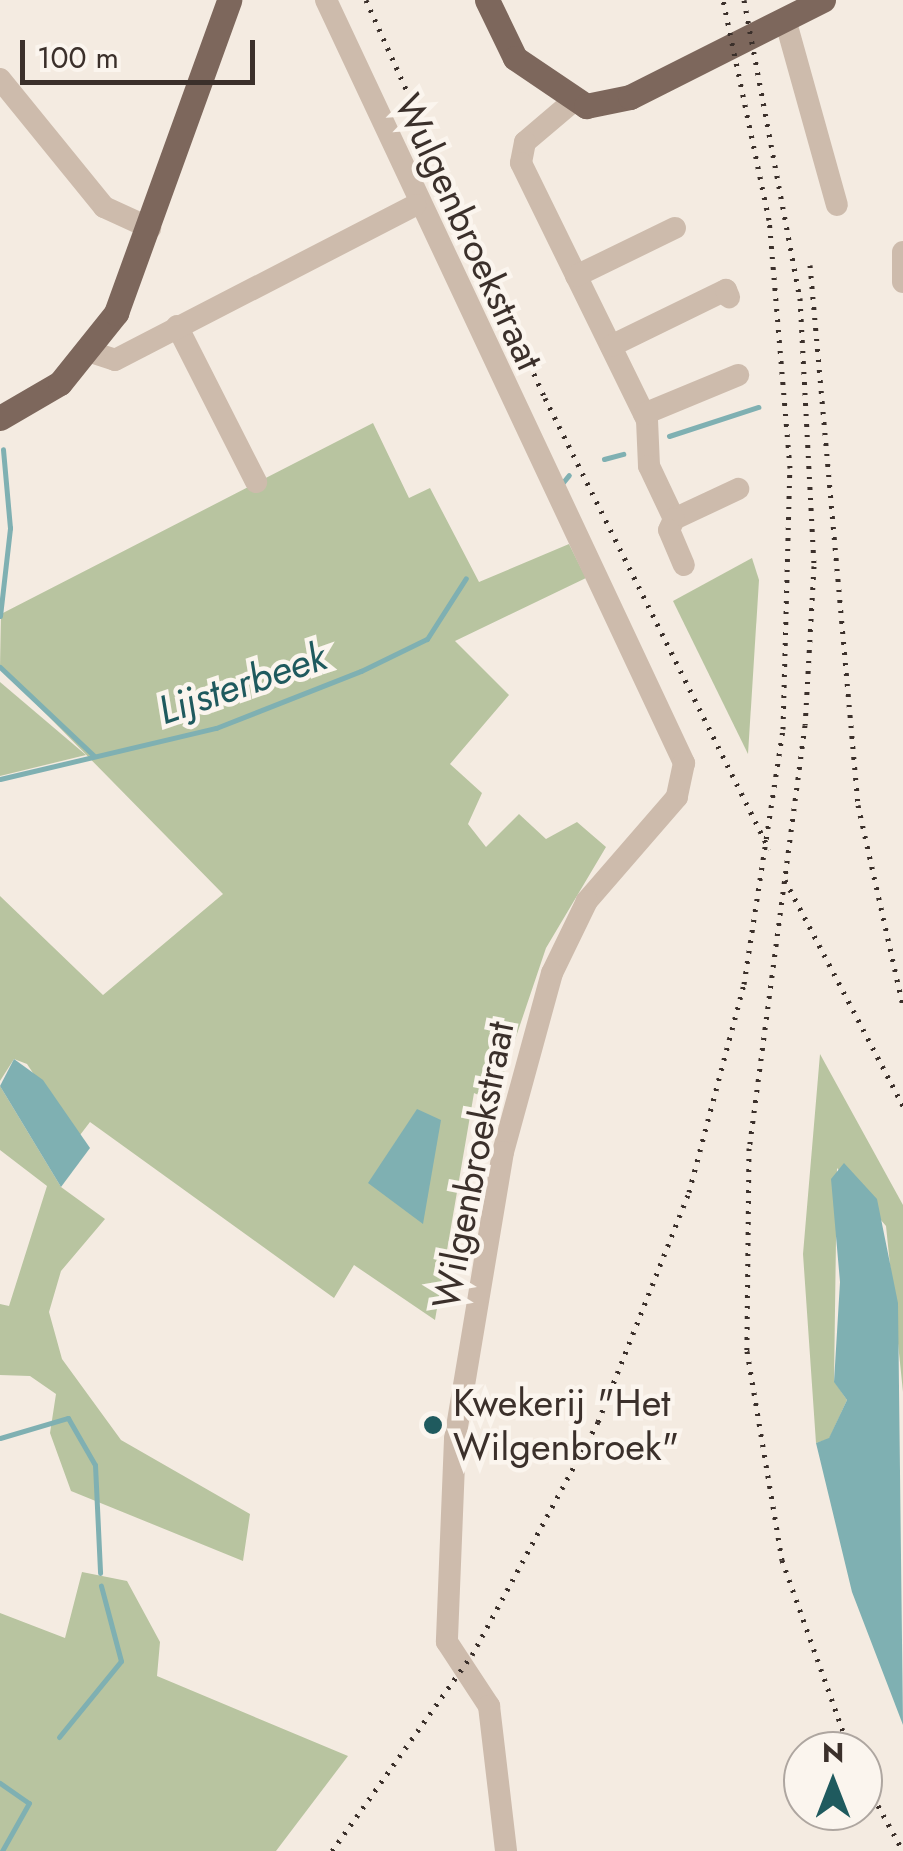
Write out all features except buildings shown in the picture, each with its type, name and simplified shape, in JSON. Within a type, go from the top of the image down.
[{"type":"main road","points":[[0,418],[91,352],[150,228],[229,0]]},
{"type":"main road","points":[[487,0],[515,58],[570,103],[630,97],[822,0]]},
{"type":"street","name":"Wulgenbroekstraat","points":[[326,0],[415,205],[551,492]]},
{"type":"street","points":[[785,19],[837,205]]},
{"type":"street","points":[[0,79],[104,207],[150,228]]},
{"type":"street","points":[[570,103],[521,155],[644,414],[649,466],[674,519]]},
{"type":"street","points":[[91,352],[115,360],[415,205]]},
{"type":"street","points":[[576,276],[675,228]]},
{"type":"street","points":[[903,252],[903,282]]},
{"type":"street","points":[[611,346],[726,290],[729,296]]},
{"type":"street","points":[[177,326],[256,482]]},
{"type":"street","points":[[644,414],[738,375]]},
{"type":"street","points":[[684,565],[669,530],[674,519],[738,489]]},
{"type":"street","name":"Wilgenbroekstraat","points":[[506,1851],[489,1706],[447,1642],[455,1439],[503,1152],[552,972],[587,901],[685,775],[665,714],[551,492]]},
{"type":"green space","points":[[373,423],[409,498],[430,488],[479,582],[569,544],[586,578],[455,641],[509,695],[450,764],[482,793],[468,824],[486,847],[519,814],[546,839],[577,822],[606,847],[546,948],[494,1102],[474,1093],[435,1320],[354,1265],[334,1298],[90,1122],[77,1139],[27,1064],[14,1059],[0,1081],[0,896],[103,995],[223,894],[0,667],[1,614]]},
{"type":"green space","points":[[752,558],[759,580],[748,754],[673,601]]},
{"type":"green space","points":[[0,682],[86,755],[0,776]]},
{"type":"green space","points":[[820,1054],[903,1205],[903,1392],[886,1226],[837,1168],[834,1381],[847,1400],[829,1439],[816,1443],[803,1254]]},
{"type":"green space","points":[[0,1086],[61,1187],[105,1219],[61,1271],[49,1312],[62,1359],[121,1440],[250,1514],[243,1561],[71,1491],[50,1433],[56,1394],[30,1376],[0,1375],[0,1304],[9,1306],[47,1186],[0,1150]]},
{"type":"green space","points":[[82,1572],[127,1581],[160,1642],[157,1676],[348,1756],[276,1851],[0,1851],[0,1613],[65,1638]]},
{"type":"water","points":[[14,1059],[43,1080],[90,1148],[61,1187],[0,1086]]},
{"type":"water","points":[[417,1109],[441,1120],[423,1224],[368,1183]]},
{"type":"water","points":[[844,1163],[877,1199],[898,1303],[903,1725],[852,1592],[816,1443],[829,1438],[847,1400],[834,1382],[840,1282],[831,1179]]},
{"type":"waterway","name":"Lijsterbeek","points":[[669,436],[758,407]]},
{"type":"waterway","points":[[0,616],[10,528],[3,449]]},
{"type":"waterway","name":"Lijsterbeek","points":[[604,459],[623,454]]},
{"type":"waterway","name":"Lijsterbeek","points":[[560,486],[569,475]]},
{"type":"waterway","name":"Lijsterbeek","points":[[0,779],[216,728],[361,671],[427,639],[466,578]]},
{"type":"waterway","points":[[0,667],[94,756]]},
{"type":"waterway","points":[[0,1438],[68,1418],[95,1465],[100,1573]]},
{"type":"waterway","points":[[59,1737],[121,1661],[101,1586]]},
{"type":"waterway","points":[[0,1783],[29,1803],[2,1851]]},
{"type":"railway","points":[[366,0],[545,398],[769,849]]},
{"type":"railway","points":[[332,1851],[472,1655],[598,1422],[689,1192],[744,984],[783,729],[790,468],[769,220],[723,0]]},
{"type":"railway","points":[[744,0],[800,298],[814,566],[805,725],[749,1148],[747,1351],[782,1560],[843,1731]]},
{"type":"railway","points":[[810,265],[858,805],[903,1007]]},
{"type":"railway","points":[[785,880],[903,1106]]},
{"type":"railway","points":[[883,1814],[903,1851]]},
{"type":"place","name":"Kwekerij \"Het Wilgenbroek\"","points":[[433,1425]]}]
